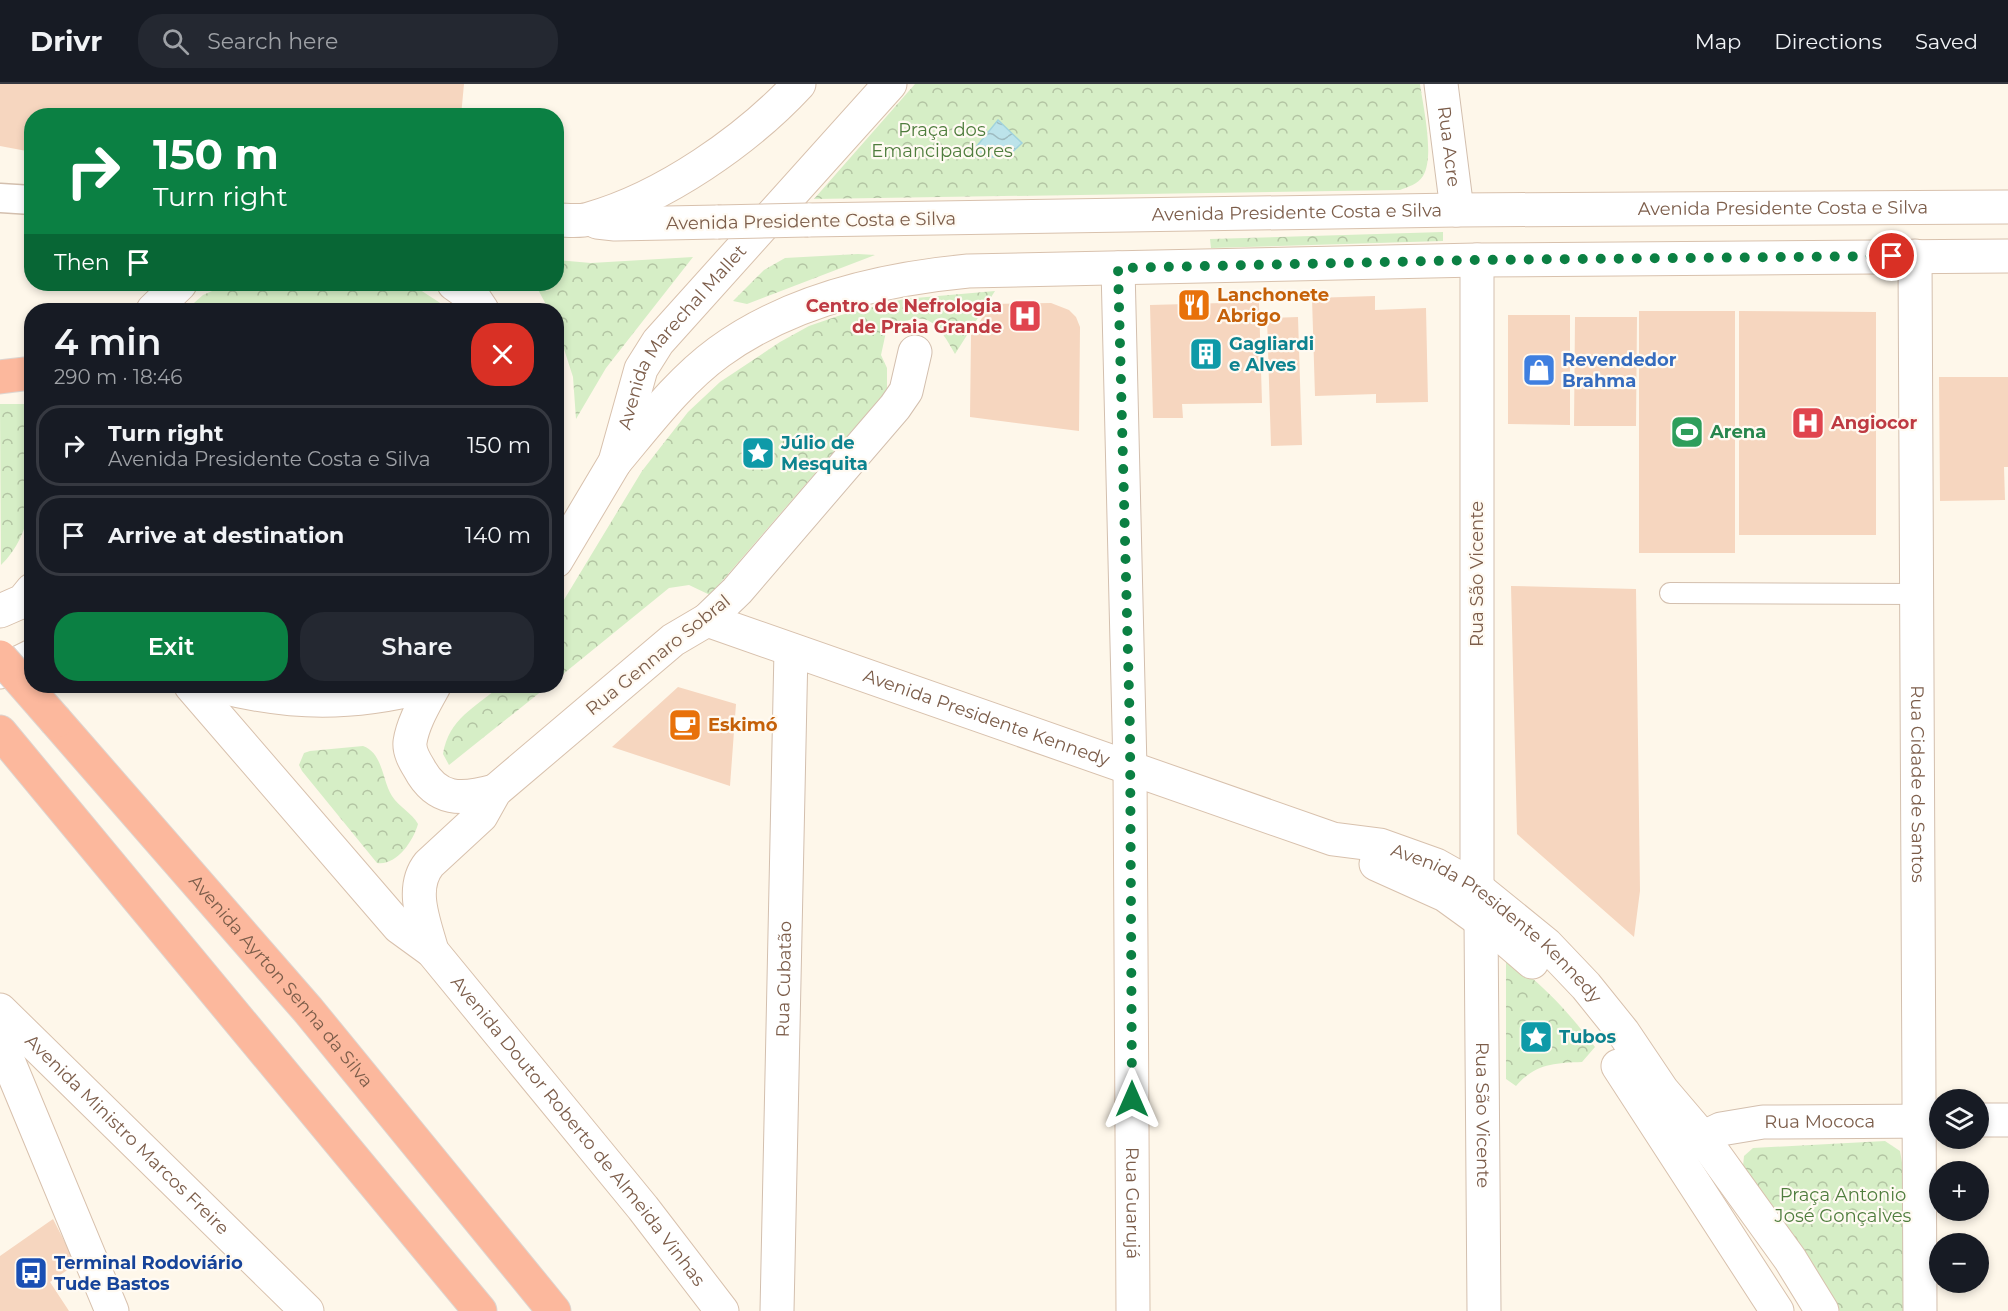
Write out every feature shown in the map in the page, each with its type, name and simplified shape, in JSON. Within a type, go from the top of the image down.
[{"type":"highway","points":[[0,377],[24,375]]},
{"type":"highway","name":"Avenida Ayrton Senna da Silva","points":[[0,657],[24,684]]},
{"type":"highway","name":"Avenida Ayrton Senna da Silva","points":[[32,693],[308,1010],[554,1311]]},
{"type":"highway","points":[[4,736],[480,1311]]},
{"type":"main road","points":[[571,220],[637,201],[696,166],[763,119],[800,84]]},
{"type":"main road","name":"Avenida Marechal Mallet","points":[[564,548],[615,462],[641,369],[658,342],[890,84]]},
{"type":"main road","name":"Rua Acre","points":[[1441,84],[1457,210]]},
{"type":"main road","name":"Avenida Presidente Costa e Silva","points":[[571,220],[615,224],[1457,210],[2008,207]]},
{"type":"main road","name":"Rua Cidade de Santos","points":[[1916,209],[1917,594],[1929,1121],[1920,1311]]},
{"type":"main road","points":[[615,462],[676,390],[718,352],[764,325],[815,305],[885,282],[931,275],[968,271],[1477,260],[2008,256]]},
{"type":"main road","name":"Rua São Vicente","points":[[1477,260],[1479,904],[1484,1311]]},
{"type":"main road","name":"Rua Guarujá","points":[[1118,268],[1130,768],[1133,1311]]},
{"type":"main road","points":[[160,303],[173,291]]},
{"type":"main road","points":[[464,291],[478,303]]},
{"type":"main road","name":"Rua Gennaro Sobral","points":[[432,951],[419,897],[423,871],[481,816],[495,792],[673,640],[707,620],[737,591],[895,407],[906,391],[915,352]]},
{"type":"main road","points":[[0,611],[24,600]]},
{"type":"main road","name":"Avenida Presidente Kennedy","points":[[707,620],[1333,839],[1369,861],[1445,896],[1479,904],[1530,960],[1571,1000],[1604,1044],[1790,1259],[1822,1311]]},
{"type":"main road","name":"Rua Cubatão","points":[[777,1311],[791,650]]},
{"type":"main road","points":[[0,672],[24,661]]},
{"type":"main road","points":[[197,693],[399,927],[432,951]]},
{"type":"main road","points":[[246,693],[307,702],[352,701],[392,693]]},
{"type":"main road","points":[[431,693],[414,727],[410,745],[414,760],[424,778],[443,795],[468,798],[495,792]]},
{"type":"main road","name":"Avenida Doutor Roberto de Almeida Vinhas","points":[[432,951],[643,1208],[722,1311]]},
{"type":"main road","name":"Avenida Ministro Marcos Freire","points":[[0,1010],[307,1311]]},
{"type":"main road","points":[[0,1041],[112,1311]]},
{"type":"main road","points":[[1989,1120],[2008,1120]]},
{"type":"main road","name":"Rua Mococa","points":[[1689,1144],[1721,1129],[1763,1122],[1929,1121]]},
{"type":"main road","name":"Avenida Presidente Kennedy","points":[[1689,1144],[1777,1311]]},
{"type":"street","points":[[0,198],[24,200]]},
{"type":"lane","points":[[1670,593],[1917,594]]},
{"type":"green space","name":"Praça dos Emancipadores","points":[[915,84],[1420,84],[1427,131],[1428,157],[1423,176],[1413,185],[1400,190],[814,199]]},
{"type":"green space","points":[[1443,232],[1443,241],[1211,248],[1210,239]]},
{"type":"green space","points":[[875,255],[747,304],[733,301],[764,270],[785,258]]},
{"type":"green space","points":[[693,257],[606,368],[576,419],[573,377],[564,349],[564,303],[545,303],[539,291],[564,291],[564,261],[591,263]]},
{"type":"green space","points":[[212,291],[422,291],[440,303],[194,303]]},
{"type":"green space","points":[[995,291],[955,354],[941,332],[927,320],[919,318],[910,320],[886,332],[881,355],[887,368],[887,390],[710,595],[689,585],[669,588],[564,673],[564,600],[642,471],[688,412],[720,382],[780,342],[809,326],[841,315],[904,299]]},
{"type":"green space","points":[[0,404],[24,404],[24,530],[14,549],[1,565]]},
{"type":"green space","points":[[491,693],[539,693],[449,765],[443,754],[446,742],[457,722]]},
{"type":"green space","points":[[363,746],[375,755],[392,796],[418,824],[403,851],[391,861],[384,863],[377,863],[299,765],[304,753],[310,751]]},
{"type":"green space","points":[[1506,959],[1554,999],[1595,1047],[1582,1062],[1546,1066],[1530,1073],[1516,1086],[1506,1079]]},
{"type":"green space","name":"Praça Antonio José Gonçalves","points":[[1885,1141],[1900,1151],[1904,1174],[1904,1311],[1840,1311],[1748,1176],[1743,1166],[1744,1156],[1753,1148]]},
{"type":"water","points":[[998,120],[1022,143],[1007,157],[968,157]]},
{"type":"building","points":[[0,84],[464,84],[462,108],[24,108],[24,150],[0,146]]},
{"type":"building","points":[[1375,296],[1375,310],[1426,308],[1428,402],[1376,403],[1376,394],[1315,396],[1312,298]]},
{"type":"building","name":"Gagliardi e Alves","points":[[1259,302],[1262,403],[1182,404],[1183,418],[1153,418],[1150,305]]},
{"type":"building","points":[[1051,303],[1069,310],[1076,317],[1080,327],[1079,431],[970,417],[971,335],[991,304]]},
{"type":"building","name":"Arena","points":[[1639,311],[1735,311],[1735,553],[1639,553]]},
{"type":"building","name":"Angiocor","points":[[1739,311],[1876,312],[1876,535],[1739,535]]},
{"type":"building","name":"Revendedor Brahma","points":[[1508,315],[1570,315],[1570,425],[1508,424]]},
{"type":"building","points":[[1298,317],[1302,445],[1271,446],[1267,318]]},
{"type":"building","points":[[1575,317],[1637,317],[1636,426],[1574,426]]},
{"type":"building","points":[[1939,377],[2008,377],[2008,467],[2004,467],[2005,500],[1940,501]]},
{"type":"building","points":[[1511,586],[1636,589],[1640,891],[1634,937],[1517,834]]},
{"type":"building","name":"Eskimó","points":[[678,687],[736,704],[730,786],[612,747]]},
{"type":"building","name":"Terminal Rodoviário Tude Bastos","points":[[53,1219],[76,1264],[50,1282],[69,1311],[0,1311],[0,1256]]},
{"type":"place","name":"Lanchonete Abrigo","points":[[1194,305]]},
{"type":"place","name":"Centro de Nefrologia de Praia Grande","points":[[1025,316]]},
{"type":"place","name":"Gagliardi e Alves","points":[[1206,354]]},
{"type":"place","name":"Revendedor Brahma","points":[[1539,370]]},
{"type":"place","name":"Angiocor","points":[[1808,423]]},
{"type":"place","name":"Arena","points":[[1687,432]]},
{"type":"place","name":"Júlio de Mesquita","points":[[758,453]]},
{"type":"place","name":"Eskimó","points":[[685,725]]},
{"type":"place","name":"Tubos","points":[[1536,1037]]},
{"type":"place","name":"Terminal Rodoviário Tude Bastos","points":[[31,1273]]},
{"type":"route","points":[[1132,1099],[1130,732],[1118,268],[1477,260],[1892,256]]}]
